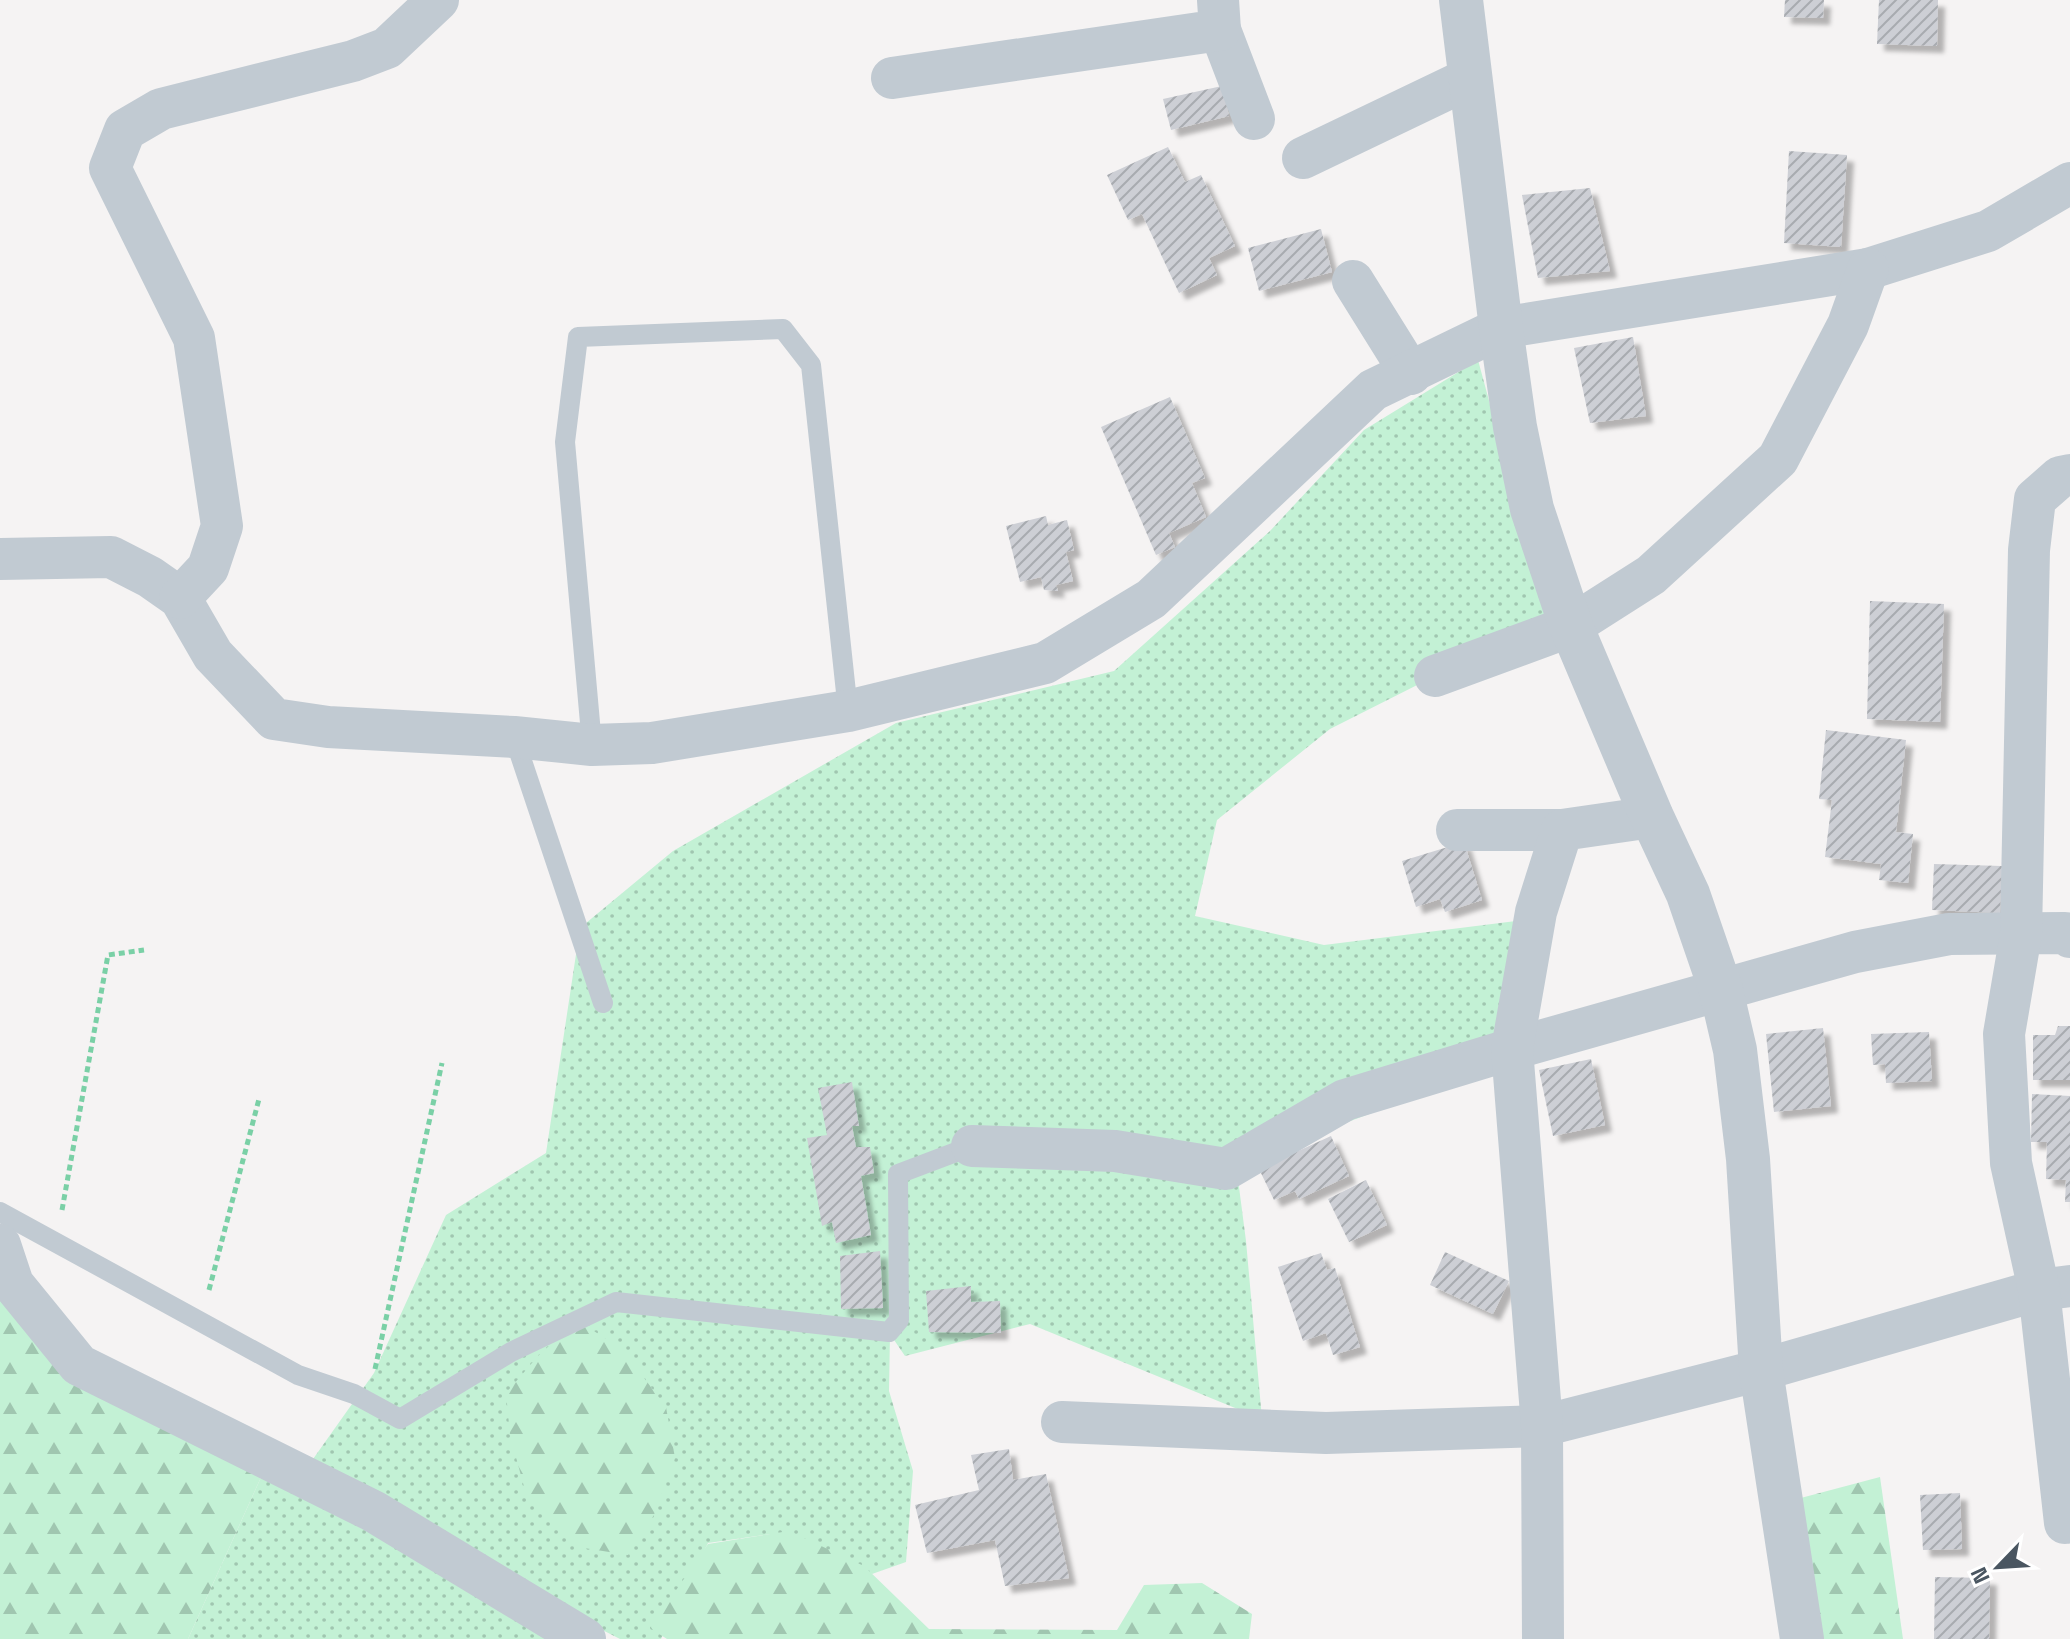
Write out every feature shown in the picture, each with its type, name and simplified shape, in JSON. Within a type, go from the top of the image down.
[{"type":"street","points":[[180,598],[208,568],[222,526],[194,338],[110,168],[125,130],[161,109],[353,61],[387,48],[438,0]]},
{"type":"street","points":[[1461,0],[1501,328],[1515,427],[1532,509],[1571,626],[1688,894],[1721,990],[1735,1050],[1748,1159],[1761,1370],[1802,1639]]},
{"type":"street","points":[[892,78],[1219,15],[1254,119]]},
{"type":"street","points":[[1303,158],[1470,78]]},
{"type":"street","points":[[0,559],[111,557],[150,577],[180,598],[213,655],[274,719],[328,727],[514,737],[592,745],[652,743],[848,711],[1045,663],[1151,599],[1373,390],[1501,328],[1868,269],[1988,231],[2070,183]]},
{"type":"street","points":[[1435,676],[1571,626],[1651,575],[1778,459],[1848,325],[1868,269]]},
{"type":"street","points":[[1353,281],[1411,374]]},
{"type":"street","points":[[2065,1523],[2054,1288],[2011,1163],[2004,1034],[2021,934],[2030,538],[2035,499],[2060,477],[2070,475]]},
{"type":"street","points":[[1457,830],[1562,830],[1652,817]]},
{"type":"street","points":[[1543,1639],[1542,1426],[1512,1049],[1536,912],[1562,830]]},
{"type":"street","points":[[972,1146],[1115,1151],[1226,1169],[1345,1100],[1512,1049],[1855,952],[1949,934],[2065,933],[2070,937]]},
{"type":"street","points":[[0,1245],[13,1284],[79,1365],[373,1511],[585,1639]]},
{"type":"street","points":[[1062,1422],[1326,1433],[1542,1426],[1761,1370],[2054,1288]]},
{"type":"lane","points":[[592,745],[565,442],[578,337],[783,329],[811,365],[848,711]]},
{"type":"lane","points":[[514,737],[603,1003]]},
{"type":"lane","points":[[0,1212],[298,1375],[368,1401],[400,1419],[511,1352],[616,1302],[889,1332],[899,1320],[898,1174],[972,1146]]},
{"type":"path","points":[[56,1242],[108,955],[144,950]]},
{"type":"path","points":[[368,1401],[442,1063]]},
{"type":"path","points":[[201,1322],[259,1099]]},
{"type":"green space","points":[[1478,360],[1549,622],[1330,729],[1217,820],[1195,916],[1324,945],[1516,921],[1513,1060],[1236,1164],[1262,1419],[1030,1324],[905,1356],[890,1334],[889,1391],[913,1471],[906,1562],[872,1574],[771,1534],[708,1543],[661,1639],[620,1639],[301,1476],[374,1373],[446,1215],[546,1153],[580,928],[673,851],[896,723],[1114,671],[1270,531],[1364,430]]},
{"type":"green space","points":[[0,1282],[262,1475],[188,1639],[0,1639]]},
{"type":"green space","points":[[577,1320],[623,1350],[666,1407],[675,1458],[654,1515],[628,1555],[584,1548],[526,1494],[510,1435],[506,1393],[538,1356]]},
{"type":"green space","points":[[262,1475],[569,1639],[188,1639]]},
{"type":"green space","points":[[1880,1477],[1903,1639],[1821,1639],[1797,1499]]},
{"type":"green space","points":[[789,1531],[864,1566],[929,1629],[1117,1630],[1144,1585],[1202,1583],[1252,1614],[1249,1639],[667,1639],[650,1628],[708,1544]]},
{"type":"building","points":[[1785,0],[1824,0],[1823,18],[1784,17]]},
{"type":"building","points":[[1879,0],[1938,0],[1937,46],[1877,44]]},
{"type":"building","points":[[1222,86],[1229,116],[1171,130],[1163,99]]},
{"type":"building","points":[[1168,147],[1185,182],[1201,175],[1235,246],[1209,258],[1217,275],[1179,293],[1142,214],[1128,220],[1107,175]]},
{"type":"building","points":[[1789,151],[1847,155],[1841,247],[1784,243]]},
{"type":"building","points":[[1590,188],[1610,271],[1538,278],[1522,195]]},
{"type":"building","points":[[1321,229],[1332,272],[1259,291],[1248,248]]},
{"type":"building","points":[[1633,337],[1646,416],[1590,423],[1574,348]]},
{"type":"building","points":[[1170,397],[1205,478],[1192,483],[1206,517],[1169,533],[1175,547],[1156,555],[1101,427]]},
{"type":"building","points":[[1046,516],[1048,525],[1067,520],[1074,550],[1066,552],[1073,581],[1056,585],[1058,591],[1044,590],[1041,577],[1020,582],[1006,526]]},
{"type":"building","points":[[1870,601],[1944,604],[1940,722],[1867,719]]},
{"type":"building","points":[[1826,730],[1906,740],[1896,832],[1913,834],[1908,883],[1879,880],[1881,864],[1825,857],[1832,800],[1819,799]]},
{"type":"building","points":[[1464,842],[1482,900],[1445,912],[1440,899],[1416,907],[1402,861]]},
{"type":"building","points":[[1934,864],[2002,866],[2000,913],[1932,910]]},
{"type":"building","points":[[2058,1026],[2070,1026],[2070,1080],[2033,1080],[2033,1035],[2055,1035]]},
{"type":"building","points":[[1823,1028],[1831,1106],[1774,1112],[1766,1034]]},
{"type":"building","points":[[1929,1032],[1932,1081],[1886,1083],[1885,1064],[1873,1065],[1871,1034]]},
{"type":"building","points":[[1591,1059],[1605,1125],[1553,1136],[1539,1070]]},
{"type":"building","points":[[852,1082],[859,1126],[852,1126],[856,1147],[870,1147],[874,1173],[861,1176],[871,1235],[836,1243],[832,1222],[822,1226],[807,1138],[827,1135],[818,1088]]},
{"type":"building","points":[[2032,1094],[2070,1096],[2070,1202],[2065,1202],[2066,1180],[2046,1179],[2047,1142],[2031,1142]]},
{"type":"building","points":[[1331,1136],[1349,1176],[1299,1199],[1295,1191],[1274,1200],[1259,1169]]},
{"type":"building","points":[[1366,1180],[1387,1225],[1349,1242],[1328,1199]]},
{"type":"building","points":[[880,1251],[883,1308],[841,1309],[840,1256]]},
{"type":"building","points":[[1445,1252],[1509,1281],[1493,1314],[1430,1285]]},
{"type":"building","points":[[1321,1253],[1327,1270],[1335,1268],[1360,1347],[1333,1355],[1326,1333],[1303,1341],[1278,1267]]},
{"type":"building","points":[[971,1286],[971,1302],[1000,1301],[1001,1333],[929,1332],[926,1291]]},
{"type":"building","points":[[1009,1449],[1013,1480],[1046,1474],[1069,1578],[1005,1586],[995,1540],[927,1553],[915,1505],[979,1490],[971,1455]]},
{"type":"building","points":[[1960,1493],[1962,1549],[1923,1550],[1920,1495]]},
{"type":"building","points":[[1935,1577],[1990,1578],[1989,1639],[1934,1639]]}]
